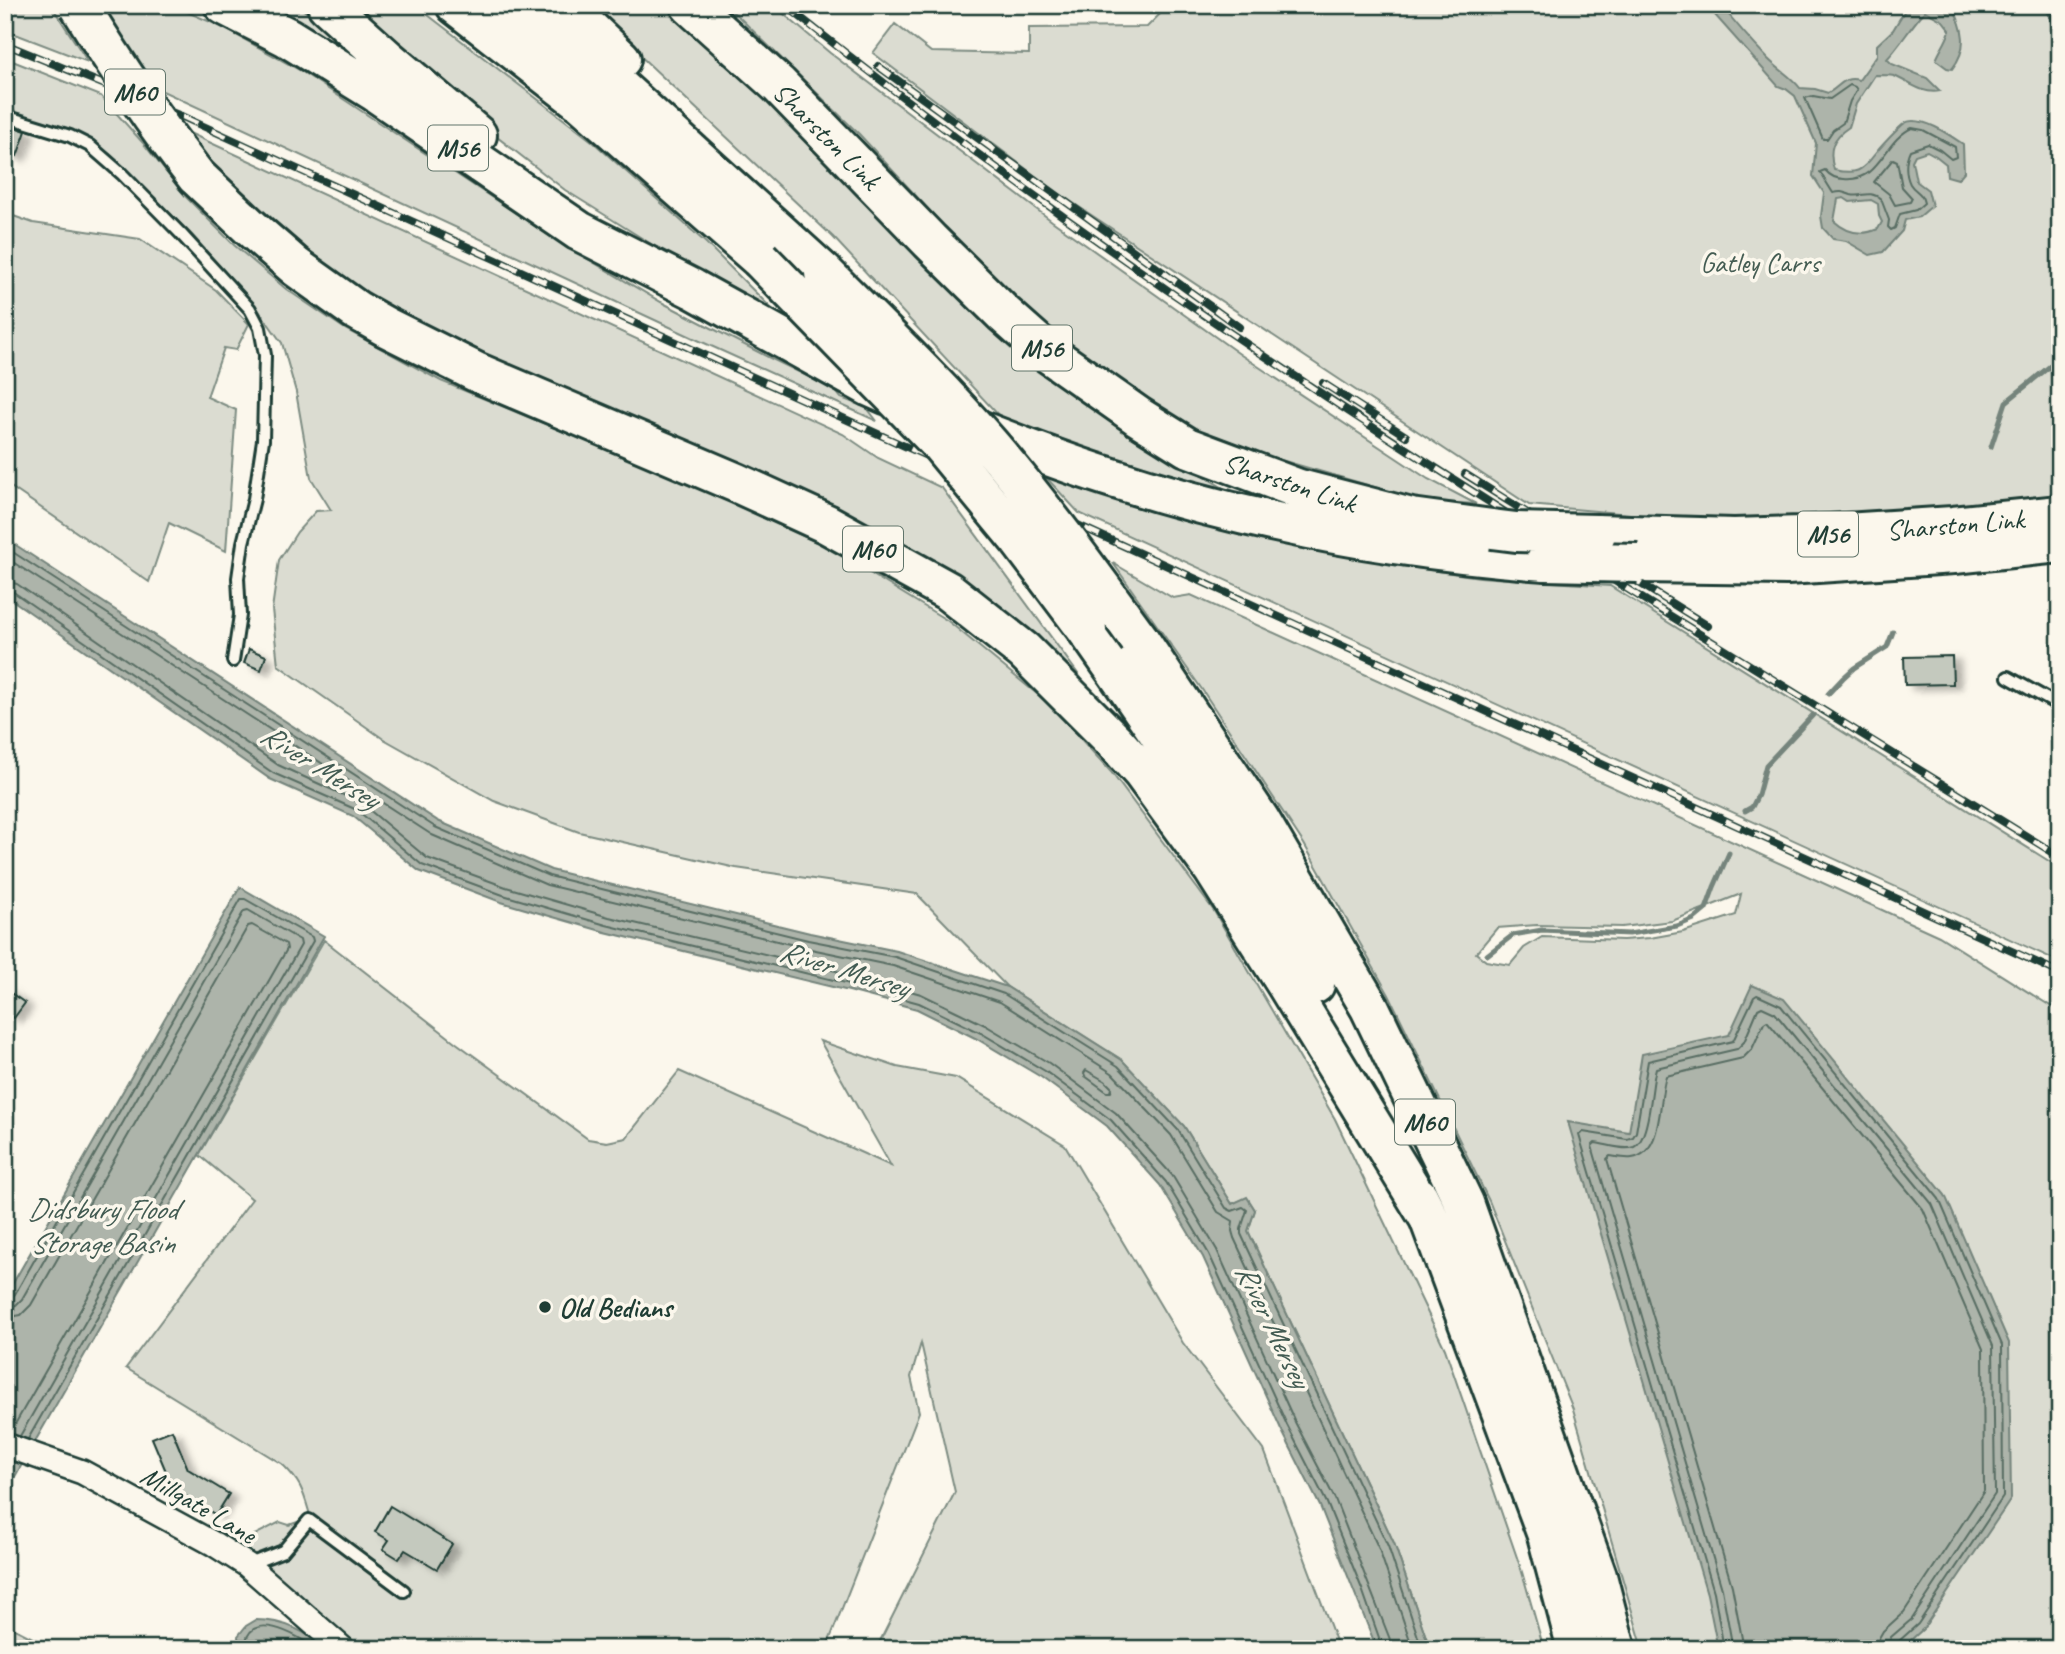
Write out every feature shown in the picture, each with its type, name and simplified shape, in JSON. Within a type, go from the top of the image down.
[{"type":"highway","name":"M60","points":[[79,5],[133,90],[196,176],[296,267],[356,310],[476,372],[827,524],[948,591],[1024,651],[1142,772],[1213,869],[1429,1218]]},
{"type":"highway","name":"M56","points":[[224,5],[287,37],[374,91],[579,231],[693,289]]},
{"type":"highway","points":[[327,5],[485,141],[583,214],[693,289]]},
{"type":"highway","name":"M60","points":[[456,5],[581,102],[760,259],[940,444],[1020,541],[1160,733],[1281,924],[1335,1021],[1429,1218],[1547,1535],[1577,1649]]},
{"type":"highway","name":"M60","points":[[516,5],[607,76],[824,273],[910,359],[989,444],[1072,547],[1139,639],[1260,820],[1363,996],[1458,1191],[1597,1576],[1616,1649]]},
{"type":"highway","name":"M60","points":[[564,5],[757,188],[824,273]]},
{"type":"highway","name":"Sharston Link","points":[[690,5],[779,85],[930,241],[1048,353],[1187,447],[1299,489],[1410,518],[1516,532],[1734,538],[1800,536],[1953,526],[2060,515]]},
{"type":"highway","name":"Sharston Link","points":[[693,289],[870,387],[1015,444],[1106,476],[1193,502],[1324,531],[1434,550],[1546,561],[1638,563],[1787,565],[1954,554],[2060,543]]},
{"type":"street","name":"Millgate Lane","points":[[5,1444],[82,1472],[247,1564],[343,1649]]},
{"type":"lane","points":[[5,116],[70,136],[90,146],[122,174],[207,262],[250,309],[260,328],[265,355],[263,440],[238,579],[240,615],[233,661]]},
{"type":"lane","points":[[2008,677],[2060,706]]},
{"type":"lane","points":[[247,1564],[283,1551],[309,1520],[404,1591]]},
{"type":"green space","points":[[5,5],[51,5],[88,62],[5,30]]},
{"type":"green space","points":[[91,5],[171,5],[220,26],[301,71],[559,242],[661,302],[834,389],[841,398],[867,408],[877,421],[141,81]]},
{"type":"green space","points":[[243,5],[298,5],[387,91]]},
{"type":"green space","points":[[341,5],[415,5],[592,141],[706,243],[791,328],[565,190],[488,130]]},
{"type":"green space","points":[[586,5],[668,5],[711,40],[1130,429],[1246,501],[1165,479],[1002,419],[833,237]]},
{"type":"green space","points":[[724,5],[773,5],[830,53],[1052,221],[1241,355],[1428,479],[1476,504],[1423,501],[1201,437],[1094,375],[1016,304],[859,134]]},
{"type":"green space","name":"Gatley Carrs","points":[[1169,5],[2060,5],[2060,497],[1908,514],[1763,520],[1663,517],[1529,505],[1058,193],[873,53],[895,24],[931,52],[1029,54],[1029,28],[1147,27]]},
{"type":"green space","points":[[5,58],[101,96],[186,197],[234,245],[286,289],[345,329],[441,381],[691,484],[827,547],[948,621],[1048,703],[1111,772],[1214,911],[1335,1119],[1445,1349],[1522,1572],[1544,1649],[1430,1649],[1394,1543],[1248,1231],[1255,1210],[1247,1198],[1232,1204],[1184,1126],[1122,1060],[1007,987],[917,894],[736,868],[579,832],[494,801],[382,738],[278,665],[272,609],[279,560],[297,532],[316,511],[331,510],[311,478],[296,392],[282,343],[257,308],[192,235],[110,154],[79,134],[5,109]]},
{"type":"green space","points":[[172,125],[843,434],[878,458],[942,488],[1133,749],[1016,631],[384,314],[265,228]]},
{"type":"green space","points":[[5,213],[33,223],[140,239],[216,290],[249,324],[236,350],[224,348],[207,397],[236,410],[226,551],[169,523],[149,582],[5,483]]},
{"type":"green space","points":[[1042,473],[1142,508],[1260,538],[1394,565],[1480,577],[1610,586],[2060,868],[2060,962],[1079,513]]},
{"type":"green space","points":[[1113,563],[1173,598],[1191,595],[1939,936],[2060,1012],[2060,1649],[1643,1649],[1573,1409],[1489,1201],[1389,995],[1304,844],[1201,688]],"holes":[[[1741,894],[1736,915],[1683,932],[1650,938],[1623,940],[1542,937],[1524,948],[1510,965],[1486,961],[1476,953],[1497,928],[1537,925],[1622,927],[1672,921]]]},
{"type":"green space","name":"Old Bedians","points":[[324,940],[455,1042],[588,1139],[607,1142],[626,1138],[679,1071],[891,1166],[820,1041],[897,1067],[956,1078],[1065,1145],[1183,1343],[1264,1450],[1339,1649],[876,1649],[955,1492],[921,1343],[911,1377],[919,1412],[826,1649],[357,1649],[274,1578],[271,1580],[253,1554],[239,1543],[280,1522],[289,1525],[309,1518],[303,1493],[293,1476],[282,1464],[126,1368],[252,1199],[199,1155]]},
{"type":"green space","points":[[5,1624],[54,1649],[5,1649]]},
{"type":"water","points":[[1706,5],[1721,5],[1768,59],[1800,88],[1828,93],[1845,81],[1859,80],[1877,55],[1877,45],[1893,30],[1908,5],[1952,5],[1962,30],[1963,45],[1952,69],[1936,60],[1950,30],[1943,21],[1925,11],[1887,59],[1892,64],[1927,78],[1940,91],[1922,90],[1894,76],[1875,75],[1856,104],[1849,127],[1835,140],[1831,156],[1834,170],[1854,172],[1866,164],[1903,125],[1918,121],[1939,129],[1963,144],[1964,172],[1958,179],[1947,176],[1946,164],[1936,156],[1927,151],[1915,155],[1912,161],[1916,181],[1928,190],[1932,206],[1919,217],[1905,220],[1902,231],[1883,252],[1870,255],[1846,241],[1833,239],[1823,228],[1821,216],[1824,193],[1813,176],[1816,143],[1795,96],[1778,86]],"holes":[[[1844,198],[1850,202],[1871,200],[1878,204],[1882,222],[1878,229],[1855,232],[1834,221],[1838,199]]]},
{"type":"water","name":"River Mersey","points":[[5,538],[438,821],[551,870],[810,933],[897,951],[1007,987],[1122,1060],[1184,1126],[1232,1204],[1247,1197],[1255,1210],[1248,1231],[1394,1543],[1430,1649],[1377,1649],[1320,1506],[1281,1429],[1203,1257],[1160,1185],[1107,1126],[1041,1077],[977,1039],[917,1009],[605,932],[501,902],[419,871],[353,816],[270,779],[5,595]]},
{"type":"water","name":"Didsbury Flood Storage Basin","points":[[240,887],[324,936],[5,1494],[5,1297]]},
{"type":"water","points":[[1752,985],[1784,999],[1945,1195],[2009,1343],[2011,1499],[1923,1629],[1901,1649],[1718,1649],[1707,1594],[1568,1122],[1629,1132],[1642,1054],[1729,1035]]},
{"type":"water","points":[[256,1620],[276,1622],[294,1628],[328,1649],[239,1649],[238,1636],[246,1626]]},
{"type":"building","points":[[5,124],[26,131],[17,156],[5,152]]},
{"type":"building","points":[[249,649],[266,656],[261,670],[244,663]]},
{"type":"building","points":[[1952,656],[1953,684],[1905,685],[1904,657]]},
{"type":"building","points":[[5,989],[25,1003],[14,1018],[5,1012]]},
{"type":"building","points":[[172,1430],[188,1469],[229,1494],[216,1515],[173,1488],[152,1438]]},
{"type":"building","points":[[390,1506],[452,1544],[437,1569],[405,1550],[399,1559],[383,1549],[389,1540],[375,1532]]},
{"type":"waterway","points":[[2047,5],[2060,45]]},
{"type":"waterway","points":[[1991,447],[2006,402],[2060,358]]},
{"type":"waterway","points":[[1828,694],[1854,668],[1887,647],[1893,632]]},
{"type":"waterway","points":[[1745,811],[1752,807],[1758,795],[1766,765],[1813,715]]},
{"type":"waterway","points":[[1487,955],[1513,935],[1542,930],[1629,934],[1677,926],[1694,919],[1706,909],[1729,853]]},
{"type":"railway","points":[[785,5],[894,91],[1006,174],[1232,334],[1437,469],[2060,857]]},
{"type":"railway","points":[[5,44],[181,116],[2060,973]]},
{"type":"railway","points":[[878,66],[1239,327]]},
{"type":"railway","points":[[1323,383],[1406,436]]},
{"type":"railway","points":[[1465,474],[1708,626]]},
{"type":"place","name":"Old Bedians","points":[[545,1307]]}]
